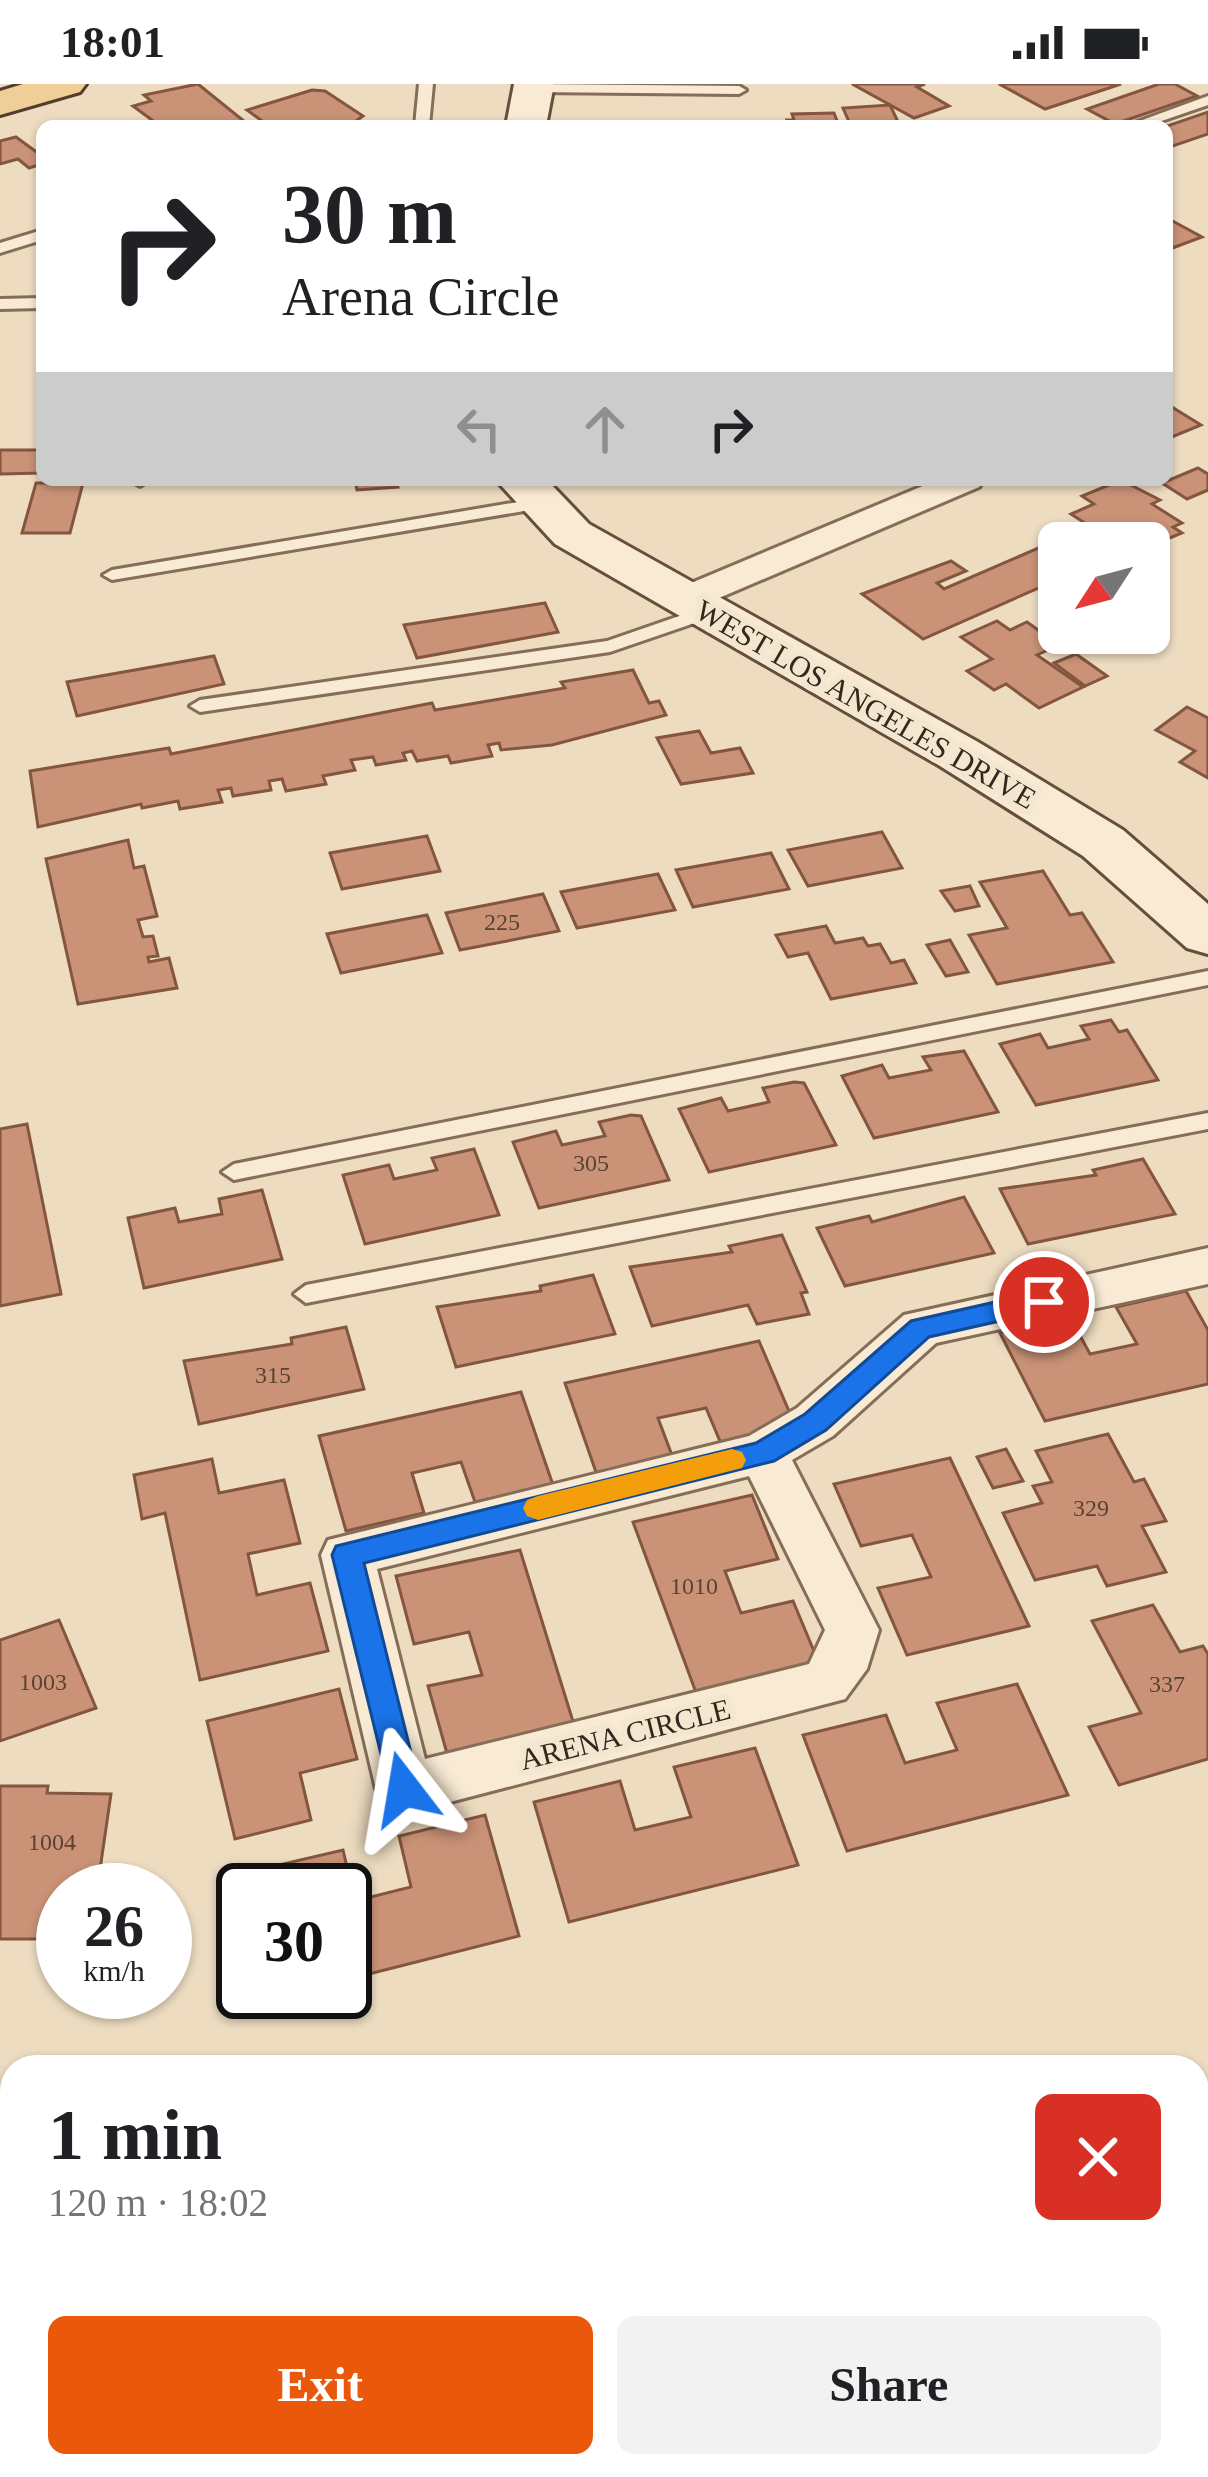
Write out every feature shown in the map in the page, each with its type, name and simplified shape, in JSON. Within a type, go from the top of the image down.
[{"type":"main road","points":[[0,103],[66,84]]},
{"type":"main road","name":"WEST LOS ANGELES DRIVE","points":[[531,492],[572,534],[1102,844],[1208,935]]},
{"type":"street","points":[[698,605],[954,486]]},
{"type":"street","name":"ARENA CIRCLE","points":[[764,1453],[852,1630],[840,1669],[826,1683],[404,1789],[347,1555],[764,1453],[815,1422],[921,1328],[1208,1266]]},
{"type":"lane","points":[[423,120],[426,84]]},
{"type":"lane","points":[[531,99],[739,90]]},
{"type":"lane","points":[[1150,120],[1208,100]]},
{"type":"lane","points":[[0,248],[36,238]]},
{"type":"lane","points":[[0,304],[36,303]]},
{"type":"lane","points":[[112,575],[531,492]]},
{"type":"lane","points":[[200,706],[610,646],[698,605]]},
{"type":"lane","points":[[234,1172],[799,1055],[1208,978]]},
{"type":"lane","points":[[306,1294],[1208,1121]]},
{"type":"building","points":[[198,84],[243,120],[152,120],[133,106],[151,101],[144,95]]},
{"type":"building","points":[[852,84],[925,84],[917,87],[949,106],[914,118]]},
{"type":"building","points":[[999,84],[1121,84],[1045,109]]},
{"type":"building","points":[[1159,84],[1175,84],[1197,96],[1127,120],[1108,120],[1087,109]]},
{"type":"building","points":[[312,90],[325,91],[363,116],[357,120],[261,120],[247,110]]},
{"type":"building","points":[[890,105],[897,120],[848,120],[843,108]]},
{"type":"building","points":[[1208,112],[1208,134],[1173,146],[1173,124]]},
{"type":"building","points":[[834,113],[837,120],[794,120],[792,114]]},
{"type":"building","points":[[16,137],[36,152],[36,166],[29,168],[18,159],[0,164],[0,141]]},
{"type":"building","points":[[1173,221],[1202,237],[1173,248]]},
{"type":"building","points":[[1173,408],[1201,425],[1173,437]]},
{"type":"building","points":[[0,450],[36,450],[36,473],[0,474]]},
{"type":"building","points":[[1198,468],[1208,474],[1208,490],[1187,499],[1167,486],[1173,486],[1173,478]]},
{"type":"building","points":[[36,483],[82,486],[70,533],[22,533]]},
{"type":"building","points":[[356,486],[398,487],[357,490]]},
{"type":"building","points":[[1106,486],[1133,486],[1160,500],[1152,504],[1182,523],[1173,527],[1182,533],[1170,538],[1170,522],[1083,522],[1071,514],[1094,504],[1082,496]]},
{"type":"building","points":[[1038,548],[1038,588],[923,639],[862,594],[951,561],[966,571],[937,583],[944,589]]},
{"type":"building","points":[[545,603],[558,632],[417,658],[404,625]]},
{"type":"building","points":[[997,621],[1010,630],[1027,622],[1038,630],[1037,655],[1083,687],[1039,708],[1006,684],[994,690],[967,671],[992,659],[961,637]]},
{"type":"building","points":[[1076,654],[1107,676],[1085,686],[1054,663]]},
{"type":"building","points":[[214,656],[224,684],[77,716],[67,682]]},
{"type":"building","points":[[633,670],[649,703],[659,701],[666,715],[552,745],[501,750],[499,743],[488,745],[492,756],[451,763],[448,756],[417,761],[412,751],[403,753],[406,760],[376,765],[373,757],[351,760],[355,770],[323,776],[326,784],[286,791],[282,779],[269,781],[271,790],[233,796],[231,788],[218,790],[222,802],[180,809],[178,801],[142,808],[141,804],[38,827],[30,771],[169,748],[171,754],[432,703],[435,710],[565,688],[561,682]]},
{"type":"building","points":[[1187,707],[1208,718],[1208,778],[1180,762],[1195,751],[1156,730]]},
{"type":"building","points":[[699,731],[711,753],[740,748],[753,773],[681,784],[657,738]]},
{"type":"building","points":[[882,832],[902,868],[808,886],[788,850]]},
{"type":"building","points":[[427,836],[440,871],[342,889],[330,853]]},
{"type":"building","points":[[128,840],[134,868],[144,866],[157,916],[138,920],[143,937],[153,936],[158,956],[148,957],[149,962],[169,958],[177,988],[78,1004],[46,859]]},
{"type":"building","points":[[771,853],[789,889],[693,907],[676,870]]},
{"type":"building","points":[[1043,871],[1070,915],[1082,913],[1113,962],[997,984],[969,935],[1007,928],[980,882]]},
{"type":"building","points":[[658,874],[675,910],[577,928],[561,892]]},
{"type":"building","points":[[970,886],[979,906],[955,911],[941,891]]},
{"type":"building","points":[[543,894],[559,931],[460,950],[446,913]]},
{"type":"building","points":[[427,915],[442,953],[341,973],[327,934]]},
{"type":"building","points":[[826,926],[835,943],[863,938],[868,946],[880,944],[891,963],[904,960],[916,983],[831,999],[808,953],[788,957],[776,935]]},
{"type":"building","points":[[950,940],[968,972],[946,976],[927,945]]},
{"type":"building","points":[[1111,1020],[1119,1032],[1127,1030],[1158,1080],[1036,1105],[1000,1044],[1040,1034],[1048,1048],[1089,1039],[1081,1026]]},
{"type":"building","points":[[964,1051],[998,1112],[874,1138],[842,1076],[882,1065],[889,1078],[931,1070],[923,1057]]},
{"type":"building","points":[[804,1083],[836,1145],[709,1172],[679,1109],[721,1098],[728,1111],[769,1102],[763,1088]]},
{"type":"building","points":[[641,1116],[669,1180],[539,1208],[513,1142],[556,1131],[562,1145],[605,1136],[599,1122]]},
{"type":"building","points":[[27,1124],[61,1294],[0,1306],[0,1129]]},
{"type":"building","points":[[474,1149],[499,1215],[365,1244],[343,1175],[389,1165],[394,1179],[437,1170],[432,1158]]},
{"type":"building","points":[[1143,1159],[1175,1214],[1028,1244],[1000,1189],[1096,1175],[1093,1170]]},
{"type":"building","points":[[262,1190],[282,1259],[144,1288],[128,1218],[175,1208],[179,1222],[222,1214],[219,1199]]},
{"type":"building","points":[[964,1197],[994,1253],[845,1286],[817,1228],[869,1216],[872,1222]]},
{"type":"building","points":[[782,1235],[807,1292],[801,1293],[809,1314],[757,1324],[748,1305],[652,1326],[630,1267],[732,1252],[729,1246]]},
{"type":"building","points":[[593,1275],[615,1334],[456,1367],[437,1307],[541,1291],[540,1286]]},
{"type":"building","points":[[1186,1291],[1208,1330],[1208,1384],[1045,1421],[1000,1333],[1070,1317],[1090,1354],[1137,1344],[1116,1307]]},
{"type":"building","points":[[346,1327],[364,1389],[199,1424],[184,1361],[292,1344],[291,1338]]},
{"type":"building","points":[[759,1341],[797,1430],[722,1446],[706,1408],[658,1418],[673,1458],[597,1475],[565,1383]]},
{"type":"building","points":[[521,1392],[553,1485],[475,1502],[461,1462],[412,1473],[424,1513],[346,1531],[319,1436]]},
{"type":"building","points":[[1108,1434],[1134,1482],[1144,1479],[1166,1521],[1142,1526],[1166,1572],[1107,1586],[1097,1566],[1035,1580],[1003,1513],[1042,1503],[1033,1486],[1052,1482],[1036,1451]]},
{"type":"building","points":[[1006,1449],[1023,1481],[993,1488],[977,1457]]},
{"type":"building","points":[[950,1458],[1029,1626],[907,1655],[878,1588],[931,1577],[912,1535],[861,1546],[834,1484]]},
{"type":"building","points":[[212,1459],[219,1493],[284,1480],[300,1543],[248,1554],[257,1595],[310,1583],[328,1651],[200,1680],[165,1513],[142,1519],[134,1475]]},
{"type":"building","points":[[752,1495],[778,1559],[725,1571],[741,1613],[793,1601],[821,1668],[698,1698],[633,1522]]},
{"type":"building","points":[[520,1550],[575,1728],[448,1757],[428,1686],[482,1675],[469,1632],[414,1644],[396,1576]]},
{"type":"building","points":[[1153,1605],[1180,1652],[1203,1646],[1208,1654],[1208,1759],[1119,1785],[1089,1727],[1141,1713],[1092,1621]]},
{"type":"building","points":[[59,1620],[96,1708],[0,1741],[0,1640]]},
{"type":"building","points":[[1017,1684],[1068,1795],[847,1851],[803,1735],[886,1715],[905,1763],[957,1750],[937,1703]]},
{"type":"building","points":[[339,1689],[357,1759],[300,1773],[311,1820],[235,1839],[207,1721]]},
{"type":"building","points":[[755,1748],[798,1865],[569,1922],[534,1802],[620,1781],[635,1830],[691,1817],[674,1767]]},
{"type":"building","points":[[0,1786],[48,1786],[47,1793],[111,1794],[101,1863],[36,1863],[36,1939],[0,1939]]},
{"type":"building","points":[[485,1815],[519,1936],[372,1973],[372,1897],[411,1887],[399,1836]]},
{"type":"building","points":[[343,1850],[346,1863],[287,1863]]},
{"type":"slow traffic","points":[[538,1508],[732,1460]]},
{"type":"route","points":[[404,1789],[347,1555],[764,1453],[815,1422],[921,1328],[1044,1302]]}]
